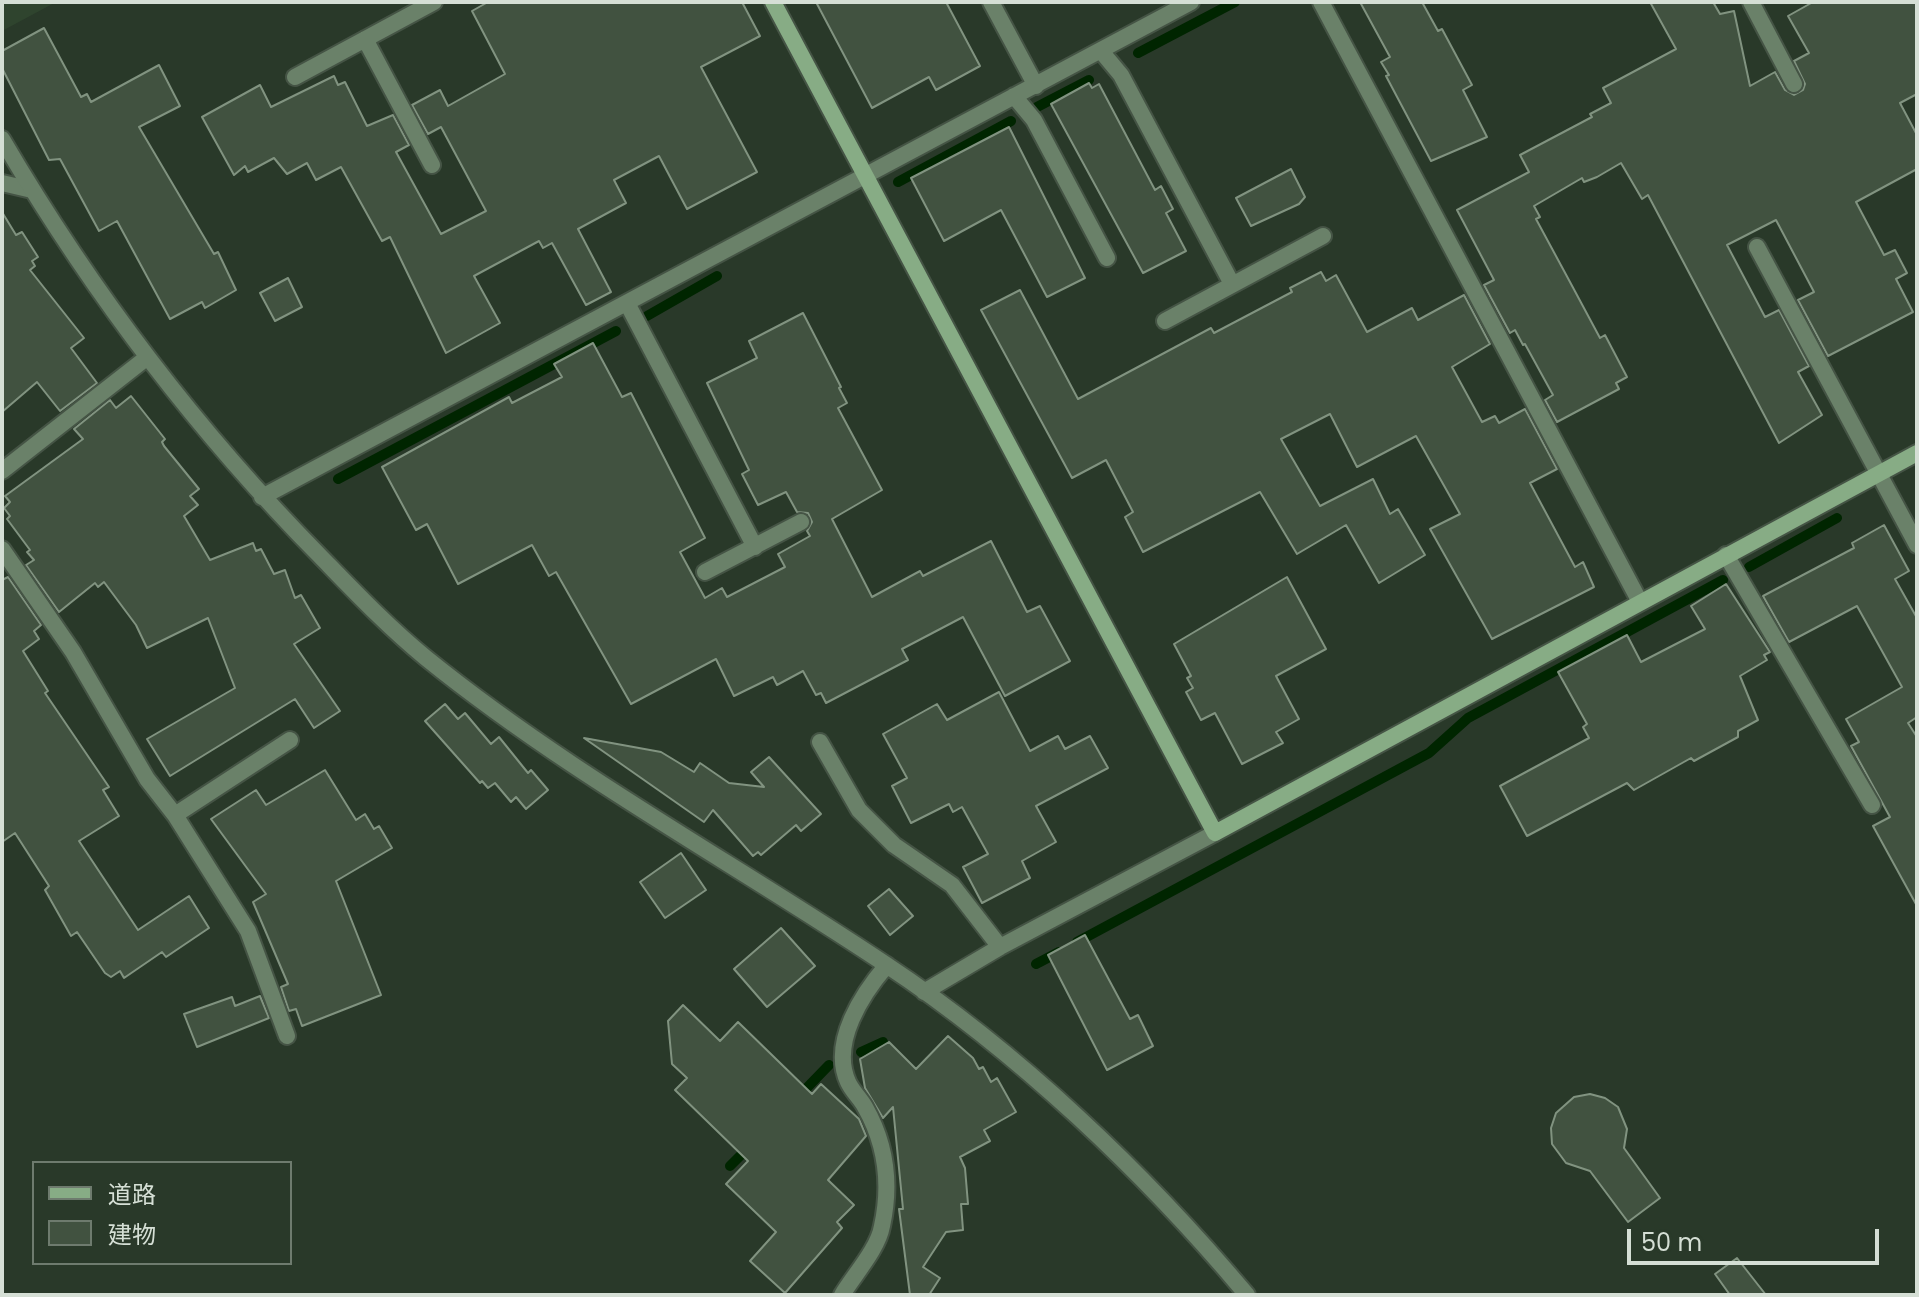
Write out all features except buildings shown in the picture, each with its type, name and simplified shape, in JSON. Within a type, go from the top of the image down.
[{"type":"street","points":[[295,77],[434,2]]},
{"type":"street","points":[[773,2],[1215,833]]},
{"type":"street","points":[[991,2],[1036,86]]},
{"type":"street","points":[[262,497],[628,305],[865,174],[1191,2]]},
{"type":"street","points":[[1321,2],[1640,602]]},
{"type":"street","points":[[1751,2],[1794,84]]},
{"type":"street","points":[[365,39],[432,165]]},
{"type":"street","points":[[1101,51],[1121,75],[1232,284]]},
{"type":"street","points":[[1014,96],[1034,120],[1107,258]]},
{"type":"street","points":[[2,139],[32,190],[120,316],[145,359],[262,497],[425,657],[568,760],[887,965],[976,1030],[1101,1140],[1247,1295]]},
{"type":"street","points":[[2,183],[32,190]]},
{"type":"street","points":[[1165,321],[1323,236]]},
{"type":"street","points":[[1757,247],[1917,545]]},
{"type":"street","points":[[628,305],[755,547]]},
{"type":"street","points":[[2,471],[145,359]]},
{"type":"street","points":[[924,992],[1000,947],[1917,453]]},
{"type":"street","points":[[705,572],[801,522]]},
{"type":"street","points":[[2,549],[73,652],[147,779],[175,815],[248,931],[287,1036]]},
{"type":"street","points":[[1726,555],[1872,805]]},
{"type":"street","points":[[175,815],[290,740]]},
{"type":"street","points":[[820,742],[859,810],[894,845],[952,885],[1000,947]]},
{"type":"street","points":[[842,1295],[882,1230],[887,1187],[884,1155],[873,1125],[847,1081],[845,1042],[863,993],[887,965]]},
{"type":"shaded area","points":[[2,2],[56,2],[2,31]]},
{"type":"waterway","points":[[1138,53],[1235,2]]},
{"type":"waterway","points":[[1037,107],[1089,80]]},
{"type":"waterway","points":[[898,182],[1011,121]]},
{"type":"waterway","points":[[647,316],[717,276]]},
{"type":"waterway","points":[[338,479],[616,331]]},
{"type":"waterway","points":[[1749,567],[1837,518]]},
{"type":"waterway","points":[[1077,942],[1429,753],[1468,718],[1723,580]]},
{"type":"waterway","points":[[1036,964],[1059,952]]},
{"type":"waterway","points":[[861,1052],[883,1042]]},
{"type":"waterway","points":[[798,1097],[829,1065]]},
{"type":"waterway","points":[[730,1166],[751,1145]]}]
